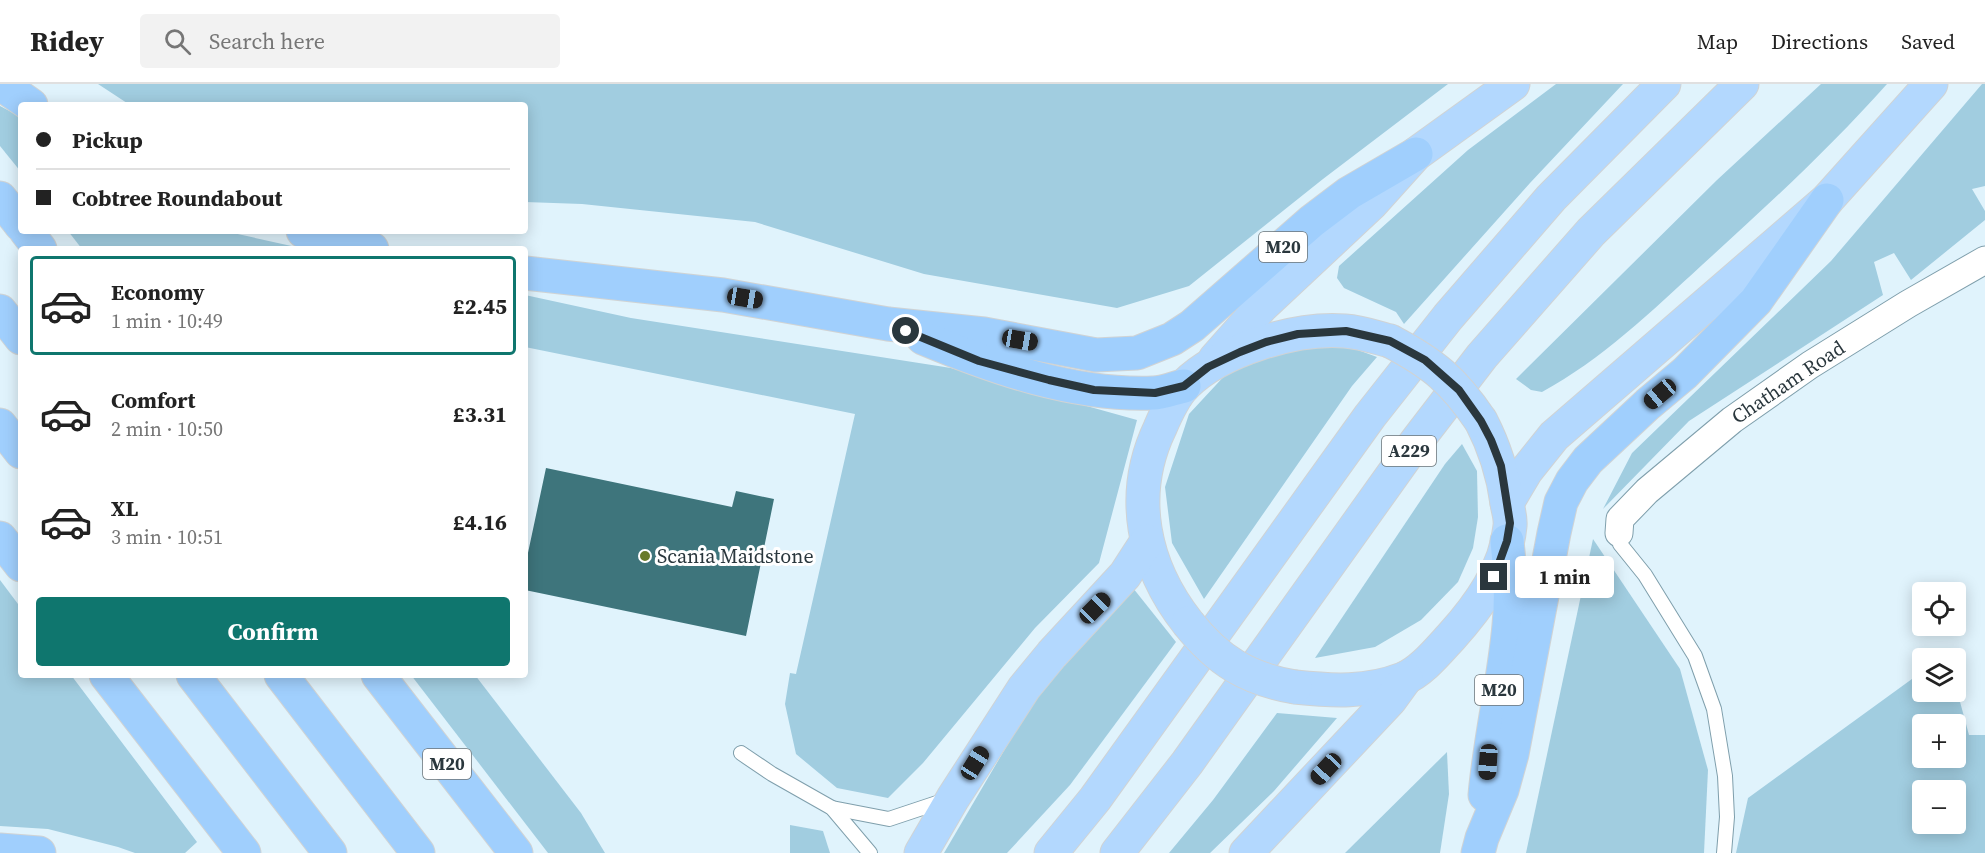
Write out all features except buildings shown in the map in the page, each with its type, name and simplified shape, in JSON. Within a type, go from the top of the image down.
[{"type":"highway","points":[[2,84],[27,102]]},
{"type":"highway","points":[[1406,678],[1360,690],[1332,691],[1295,687],[1273,683],[1240,671],[1218,655],[1179,612],[1157,572],[1143,520],[1142,497],[1146,467],[1166,414],[1196,376],[1262,306],[1371,204],[1416,154],[1513,84]]},
{"type":"highway","name":"A229","points":[[1051,853],[1095,800],[1370,416],[1448,317],[1551,198],[1664,84]]},
{"type":"highway","name":"A229","points":[[1117,853],[1187,763],[1416,442],[1482,356],[1591,232],[1743,84]]},
{"type":"highway","points":[[1507,503],[1526,471],[1554,436],[1827,200],[1931,84]]},
{"type":"highway","name":"M20","points":[[528,273],[723,295],[888,324],[984,334],[1096,355],[1137,353],[1172,339],[1192,326],[1312,221],[1349,193],[1416,154]]},
{"type":"highway","points":[[0,198],[18,221]]},
{"type":"highway","name":"M20","points":[[1480,846],[1502,790],[1512,754],[1554,533],[1561,502],[1572,481],[1596,452],[1685,373],[1756,301],[1827,200]]},
{"type":"highway","points":[[28,234],[38,246]]},
{"type":"highway","points":[[314,234],[360,246]]},
{"type":"highway","points":[[0,311],[18,334]]},
{"type":"highway","name":"M20","points":[[888,324],[979,361],[1094,390],[1155,393],[1196,376]]},
{"type":"highway","points":[[1196,376],[1266,342],[1298,334],[1346,331],[1390,341],[1425,360],[1444,376],[1459,390],[1481,421],[1501,466],[1510,523],[1500,566],[1489,588],[1476,606],[1440,649],[1406,678],[1390,700],[1246,853]]},
{"type":"highway","points":[[0,425],[18,449]]},
{"type":"highway","points":[[0,538],[18,561]]},
{"type":"highway","points":[[921,853],[953,798],[1024,688],[1052,654],[1114,588],[1147,541]]},
{"type":"highway","name":"M20","points":[[1480,846],[1488,762],[1509,624],[1511,585],[1507,541]]},
{"type":"highway","points":[[108,678],[244,853]]},
{"type":"highway","points":[[195,678],[330,853]]},
{"type":"highway","points":[[283,678],[418,853]]},
{"type":"highway","name":"M20","points":[[380,678],[516,853]]},
{"type":"highway","points":[[0,850],[39,853]]},
{"type":"street","name":"Chatham Road","points":[[1619,533],[1620,519],[1647,492],[1732,420],[1810,365],[1908,304],[1985,260]]},
{"type":"lane","points":[[1619,533],[1620,544],[1645,575],[1695,656],[1714,709],[1725,776],[1727,817],[1724,853]]},
{"type":"lane","points":[[741,753],[772,774],[832,808],[889,819],[953,798]]},
{"type":"lane","points":[[832,808],[870,853]]},
{"type":"shaded area","points":[[98,84],[1448,84],[1323,179],[1189,286],[1117,308],[924,274],[755,222],[582,204],[528,202],[528,102],[125,102]]},
{"type":"shaded area","points":[[1556,84],[1623,84],[1530,183],[1404,324],[1396,312],[1344,288],[1337,278],[1339,266],[1468,150]]},
{"type":"shaded area","points":[[1821,84],[1887,84],[1820,155],[1664,300],[1605,350],[1542,392],[1531,390],[1516,379],[1717,180]]},
{"type":"shaded area","points":[[1982,84],[1985,84],[1985,186],[1972,189],[1985,211],[1985,220],[1911,280],[1894,253],[1874,262],[1883,295],[1689,421],[1603,509],[1632,453],[1831,261]]},
{"type":"shaded area","points":[[0,106],[18,115],[18,168],[0,146]]},
{"type":"shaded area","points":[[70,234],[238,234],[292,246],[80,246]]},
{"type":"shaded area","points":[[528,296],[631,318],[951,368],[1137,420],[1099,563],[1035,628],[923,763],[888,798],[837,788],[796,754],[785,704],[790,673],[796,674],[855,414],[528,348]]},
{"type":"shaded area","points":[[1347,346],[1377,357],[1352,386],[1204,599],[1172,543],[1165,487],[1189,414],[1228,372],[1288,348]]},
{"type":"shaded area","points":[[1462,444],[1477,471],[1478,517],[1473,548],[1458,582],[1421,620],[1375,647],[1315,658],[1445,464]]},
{"type":"shaded area","points":[[1593,539],[1680,669],[1708,770],[1704,853],[1526,853]]},
{"type":"shaded area","points":[[0,580],[18,604],[18,678],[73,678],[197,842],[185,853],[135,853],[48,829],[0,826]]},
{"type":"shaded area","points":[[1133,588],[1176,642],[1070,785],[1007,853],[944,853],[1043,684]]},
{"type":"shaded area","points":[[413,678],[477,678],[581,813],[605,853],[548,853]]},
{"type":"shaded area","points":[[1912,679],[1912,702],[1960,702],[1963,714],[1912,714],[1912,768],[1966,768],[1966,724],[1969,735],[1985,735],[1985,853],[1736,853],[1748,798]]},
{"type":"shaded area","points":[[1277,713],[1337,718],[1274,791],[1210,853],[1169,853],[1213,800]]},
{"type":"shaded area","points":[[1447,752],[1449,794],[1440,853],[1345,853]]},
{"type":"shaded area","points":[[790,825],[823,831],[830,853],[790,853]]},
{"type":"place","name":"Scania Maidstone","points":[[645,556]]},
{"type":"route","points":[[906,331],[979,361],[1049,380],[1094,390],[1155,393],[1184,386],[1208,367],[1240,352],[1266,342],[1298,334],[1346,331],[1390,341],[1425,360],[1459,390],[1481,421],[1491,440],[1501,466],[1510,523],[1500,566],[1494,577]]}]
